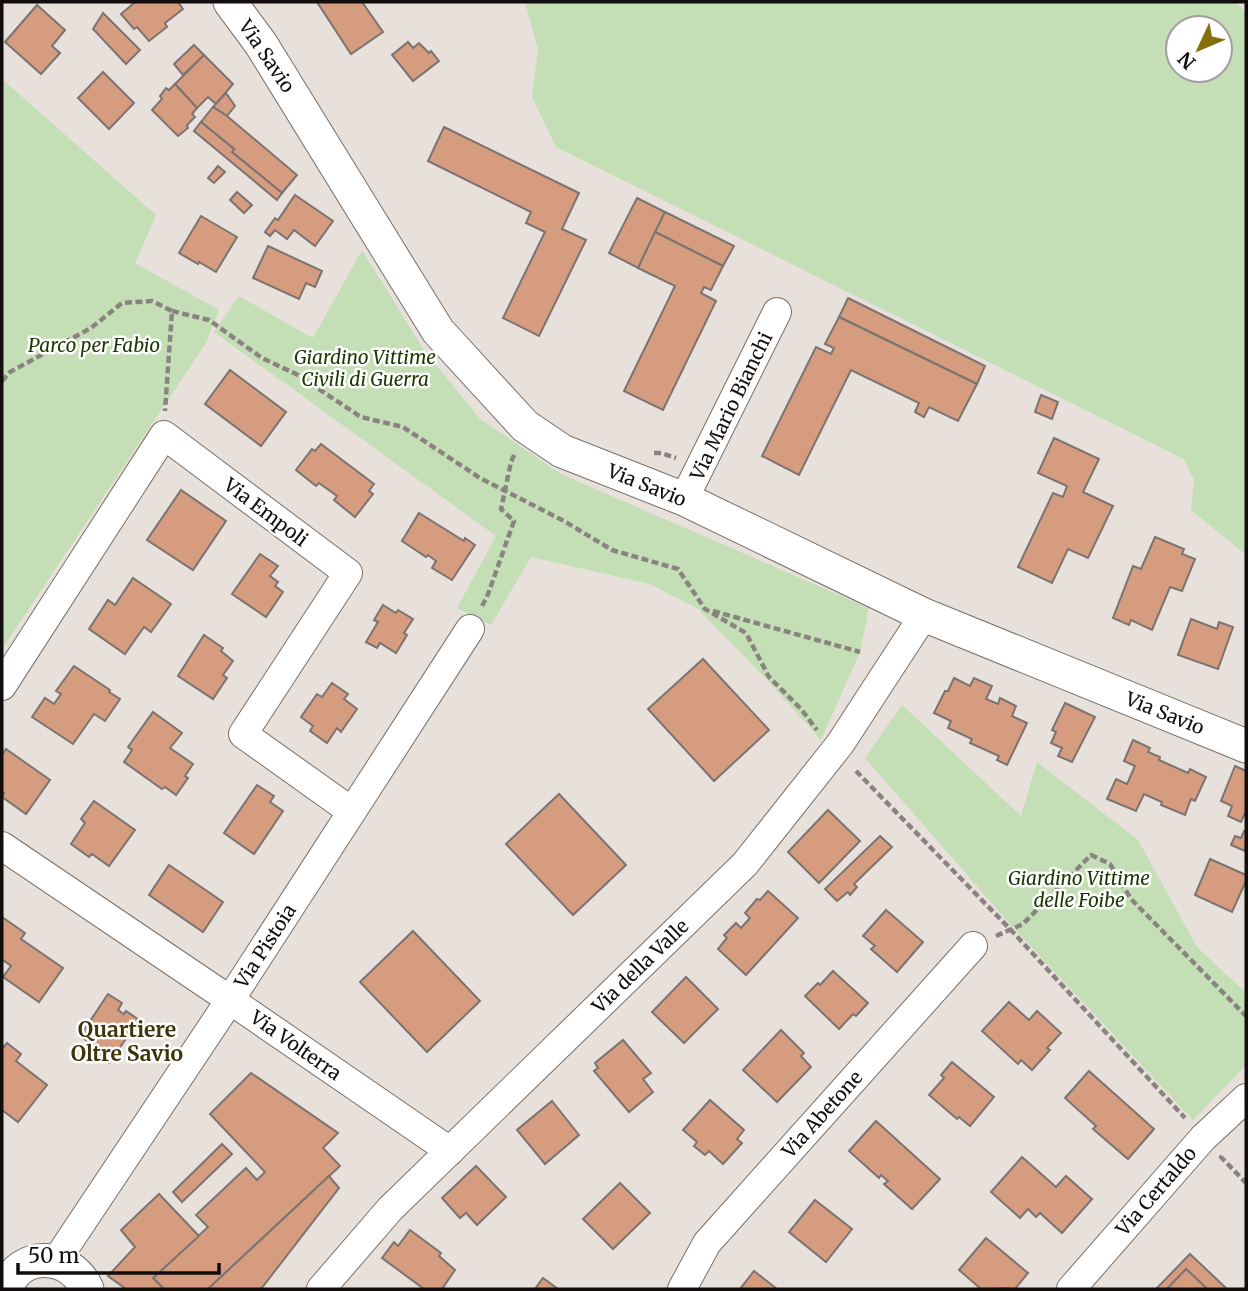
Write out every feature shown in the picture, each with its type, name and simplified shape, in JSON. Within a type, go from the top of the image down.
[{"type":"street","name":"Via Savio","points":[[230,2],[261,44],[438,331],[525,426],[562,451],[684,499],[924,615],[1246,746]]},
{"type":"street","name":"Via Mario Bianchi","points":[[684,499],[777,312]]},
{"type":"street","points":[[2,685],[164,435]]},
{"type":"street","name":"Via Empoli","points":[[164,435],[348,573],[243,734],[351,811]]},
{"type":"street","name":"Via della Valle","points":[[321,1289],[390,1209],[745,864],[840,744],[924,615]]},
{"type":"street","name":"Via Pistoia","points":[[17,1271],[230,1000],[470,629]]},
{"type":"street","name":"Via Volterra","points":[[2,846],[450,1151]]},
{"type":"street","name":"Via Abetone","points":[[682,1289],[707,1243],[973,946]]},
{"type":"street","name":"Via Certaldo","points":[[1071,1289],[1203,1138],[1246,1098]]},
{"type":"street","points":[[17,1271],[69,1266],[79,1275],[87,1289]]},
{"type":"path","points":[[2,380],[10,372],[91,328],[121,303],[152,301],[172,311],[209,320],[262,358],[296,374],[360,417],[403,427],[480,478],[564,521],[612,551],[678,569],[705,609],[746,633],[769,677],[801,709],[817,730]]},
{"type":"path","points":[[164,435],[172,311]]},
{"type":"path","points":[[487,597],[514,521],[501,509],[511,462],[525,426]]},
{"type":"path","points":[[705,609],[860,652]]},
{"type":"path","points":[[856,771],[1011,930],[1203,1138]]},
{"type":"path","points":[[973,946],[1023,924],[1091,855],[1110,864],[1131,899],[1246,1016]]},
{"type":"path","points":[[1230,1150],[1221,1157],[1246,1183]]},
{"type":"green space","points":[[525,2],[1235,2],[1246,13],[1246,555],[1191,510],[1194,480],[1184,459],[556,147],[532,97],[538,49]]},
{"type":"green space","name":"Parco per Fabio","points":[[2,79],[156,215],[135,263],[219,310],[206,343],[2,649]]},
{"type":"green space","name":"Giardino Vittime Civili di Guerra","points":[[362,250],[424,350],[480,419],[561,474],[869,608],[860,652],[821,740],[698,609],[650,584],[531,557],[491,625],[457,608],[496,536],[214,332],[239,296],[313,338]]},
{"type":"green space","name":"Giardino Vittime delle Foibe","points":[[902,705],[1021,816],[1037,762],[1138,840],[1197,947],[1246,993],[1246,1065],[1193,1120],[1010,924],[865,758]]},
{"type":"building","points":[[133,2],[178,2],[183,9],[165,23],[167,27],[149,41],[121,14]]},
{"type":"building","points":[[317,2],[362,2],[383,32],[351,54]]},
{"type":"building","points":[[37,5],[65,30],[52,46],[60,53],[41,74],[5,42]]},
{"type":"building","points":[[103,13],[140,50],[126,64],[93,29]]},
{"type":"building","points":[[408,42],[413,48],[419,43],[439,61],[413,81],[392,55]]},
{"type":"building","points":[[194,45],[204,55],[183,75],[174,64]]},
{"type":"building","points":[[204,55],[233,84],[216,104],[208,97],[197,108],[175,84]]},
{"type":"building","points":[[103,72],[134,103],[109,129],[78,98]]},
{"type":"building","points":[[175,84],[197,108],[192,114],[195,117],[187,125],[188,128],[178,136],[152,110],[162,99],[160,96],[166,88],[169,90]]},
{"type":"building","points":[[226,93],[235,106],[227,116],[213,107]]},
{"type":"building","points":[[213,107],[297,175],[282,193],[232,152],[234,149],[201,122]]},
{"type":"building","points":[[201,122],[234,149],[232,152],[282,193],[277,200],[194,131]]},
{"type":"building","points":[[444,127],[579,193],[562,229],[586,240],[539,336],[503,318],[545,232],[526,223],[531,212],[428,161]]},
{"type":"building","points":[[218,166],[225,172],[214,183],[208,178]]},
{"type":"building","points":[[237,192],[252,205],[244,213],[230,200]]},
{"type":"building","points":[[295,195],[333,221],[315,246],[294,230],[287,239],[275,230],[270,236],[265,232],[275,218],[278,220]]},
{"type":"building","points":[[637,198],[665,212],[638,268],[609,253]]},
{"type":"building","points":[[665,212],[734,246],[723,266],[655,232]]},
{"type":"building","points":[[201,216],[237,237],[216,272],[179,253]]},
{"type":"building","points":[[655,232],[723,266],[711,290],[704,287],[701,293],[716,301],[663,410],[624,391],[675,286],[638,268]]},
{"type":"building","points":[[268,246],[322,271],[315,287],[306,283],[299,299],[253,278]]},
{"type":"building","points":[[848,298],[985,366],[977,384],[839,317]]},
{"type":"building","points":[[839,317],[977,384],[958,421],[929,407],[924,417],[915,412],[919,403],[851,370],[799,475],[762,456],[816,347],[831,354],[834,348],[825,344]]},
{"type":"building","points":[[230,370],[286,412],[261,446],[205,404]]},
{"type":"building","points":[[1041,395],[1058,402],[1052,419],[1035,412]]},
{"type":"building","points":[[1054,438],[1099,459],[1083,492],[1113,506],[1088,558],[1068,549],[1052,583],[1018,567],[1053,493],[1063,497],[1067,486],[1038,473]]},
{"type":"building","points":[[321,444],[374,484],[369,491],[373,494],[355,517],[334,500],[337,496],[319,483],[316,486],[296,470],[312,449],[315,451]]},
{"type":"building","points":[[181,490],[226,521],[193,570],[147,540]]},
{"type":"building","points":[[419,513],[475,545],[452,580],[432,568],[436,561],[402,541]]},
{"type":"building","points":[[1155,537],[1184,549],[1182,554],[1195,559],[1182,591],[1170,587],[1152,630],[1131,620],[1129,625],[1113,618],[1133,566],[1141,569]]},
{"type":"building","points":[[260,554],[278,566],[270,576],[278,582],[275,586],[283,592],[266,617],[232,594]]},
{"type":"building","points":[[133,578],[171,604],[151,632],[144,627],[125,654],[89,629],[108,600],[115,605]]},
{"type":"building","points":[[383,605],[413,619],[396,653],[380,643],[377,648],[366,642],[378,622],[374,620]]},
{"type":"building","points":[[1191,619],[1217,629],[1219,622],[1233,627],[1218,669],[1178,655]]},
{"type":"building","points":[[204,635],[223,648],[221,651],[233,661],[223,675],[227,678],[213,699],[178,676]]},
{"type":"building","points":[[703,659],[769,730],[714,781],[648,709]]},
{"type":"building","points":[[74,666],[120,699],[105,721],[94,714],[73,744],[32,717],[45,698],[54,704],[61,694],[56,691]]},
{"type":"building","points":[[954,678],[970,686],[974,678],[992,686],[986,699],[998,704],[1000,698],[1016,706],[1012,716],[1027,723],[1007,765],[997,760],[999,756],[970,743],[972,739],[948,728],[951,721],[934,713]]},
{"type":"building","points":[[332,683],[348,694],[344,699],[357,709],[341,732],[337,728],[327,743],[310,731],[313,726],[301,717],[317,694],[322,697]]},
{"type":"building","points":[[1065,703],[1095,717],[1072,762],[1058,756],[1062,748],[1051,743],[1056,732],[1052,730]]},
{"type":"building","points":[[153,712],[182,733],[170,748],[193,764],[185,776],[188,778],[176,795],[165,787],[162,789],[124,762],[132,750],[128,747]]},
{"type":"building","points":[[1133,740],[1150,748],[1148,752],[1160,757],[1159,760],[1188,773],[1190,769],[1206,777],[1195,801],[1191,799],[1185,815],[1144,794],[1136,811],[1107,799],[1116,779],[1127,784],[1135,766],[1124,761]]},
{"type":"building","points":[[6,749],[50,780],[26,814],[2,797],[2,755]]},
{"type":"building","points":[[1235,766],[1246,771],[1246,811],[1241,822],[1228,816],[1232,806],[1221,801]]},
{"type":"building","points":[[257,785],[274,796],[270,802],[283,811],[254,854],[224,833]]},
{"type":"building","points":[[559,794],[626,865],[573,915],[506,844]]},
{"type":"building","points":[[94,801],[135,830],[109,866],[92,854],[89,857],[71,844],[85,823],[81,819]]},
{"type":"building","points":[[828,810],[860,841],[819,883],[788,852]]},
{"type":"building","points":[[1244,831],[1245,851],[1231,845],[1235,836],[1241,838]]},
{"type":"building","points":[[880,836],[892,847],[854,884],[857,887],[850,895],[848,892],[837,901],[825,889]]},
{"type":"building","points":[[1210,859],[1246,875],[1246,881],[1232,912],[1195,895]]},
{"type":"building","points":[[169,865],[223,902],[203,932],[149,895]]},
{"type":"building","points":[[768,891],[798,918],[746,975],[718,949],[727,938],[724,935],[736,923],[741,928],[750,918],[745,913]]},
{"type":"building","points":[[886,910],[923,942],[897,972],[871,949],[875,946],[863,936]]},
{"type":"building","points":[[2,917],[25,933],[21,939],[63,968],[39,1002],[3,977],[11,966],[3,960],[2,962]]},
{"type":"building","points":[[413,931],[480,1001],[427,1052],[360,982]]},
{"type":"building","points":[[833,971],[868,1003],[839,1029],[805,996]]},
{"type":"building","points":[[686,977],[718,1009],[684,1043],[652,1012]]},
{"type":"building","points":[[108,994],[122,1003],[118,1010],[124,1014],[126,1011],[139,1020],[109,1063],[95,1053],[99,1049],[80,1036]]},
{"type":"building","points":[[1009,1002],[1029,1020],[1037,1011],[1061,1033],[1032,1070],[1021,1060],[1018,1064],[982,1031]]},
{"type":"building","points":[[781,1030],[804,1053],[801,1056],[811,1067],[777,1102],[743,1070]]},
{"type":"building","points":[[623,1040],[651,1073],[643,1079],[653,1092],[629,1112],[594,1071],[598,1068],[595,1063]]},
{"type":"building","points":[[7,1043],[21,1054],[16,1061],[47,1085],[18,1122],[2,1110],[2,1049]]},
{"type":"building","points":[[952,1062],[994,1097],[970,1126],[959,1117],[957,1119],[929,1095],[944,1078],[941,1075]]},
{"type":"building","points":[[1089,1071],[1154,1129],[1128,1159],[1093,1129],[1096,1126],[1065,1098]]},
{"type":"building","points":[[251,1073],[338,1133],[323,1148],[340,1166],[208,1289],[164,1289],[153,1278],[208,1227],[196,1215],[246,1168],[257,1180],[265,1172],[210,1114]]},
{"type":"building","points":[[710,1100],[744,1130],[737,1139],[742,1143],[723,1164],[709,1151],[705,1155],[694,1146],[697,1142],[683,1130]]},
{"type":"building","points":[[552,1101],[579,1135],[545,1164],[517,1130]]},
{"type":"building","points":[[876,1121],[940,1179],[912,1209],[884,1184],[888,1181],[881,1175],[879,1178],[849,1151]]},
{"type":"building","points":[[222,1144],[232,1154],[182,1202],[173,1192]]},
{"type":"building","points":[[1022,1157],[1056,1187],[1066,1176],[1092,1199],[1062,1233],[1040,1213],[1036,1217],[1028,1209],[1020,1218],[991,1192]]},
{"type":"building","points":[[476,1166],[506,1197],[477,1225],[466,1213],[460,1218],[442,1198]]},
{"type":"building","points":[[329,1176],[339,1188],[261,1289],[208,1289]]},
{"type":"building","points":[[620,1183],[650,1213],[613,1249],[583,1219]]},
{"type":"building","points":[[159,1194],[199,1236],[153,1278],[164,1289],[126,1289],[108,1276],[135,1247],[121,1230]]},
{"type":"building","points":[[815,1200],[852,1229],[826,1262],[789,1232]]},
{"type":"building","points":[[410,1230],[441,1253],[439,1256],[455,1270],[442,1289],[424,1289],[382,1258],[394,1242],[398,1246]]},
{"type":"building","points":[[986,1238],[1028,1273],[1015,1289],[981,1289],[959,1270]]},
{"type":"building","points":[[1190,1254],[1227,1289],[1207,1289],[1186,1269],[1167,1289],[1156,1289]]},
{"type":"building","points":[[1186,1269],[1200,1282],[1207,1289],[1167,1289]]},
{"type":"building","points":[[754,1271],[777,1289],[740,1289]]},
{"type":"building","points":[[543,1278],[558,1289],[535,1289]]},
{"type":"district","name":"Quartiere Oltre Savio","points":[[127,1041]]}]
